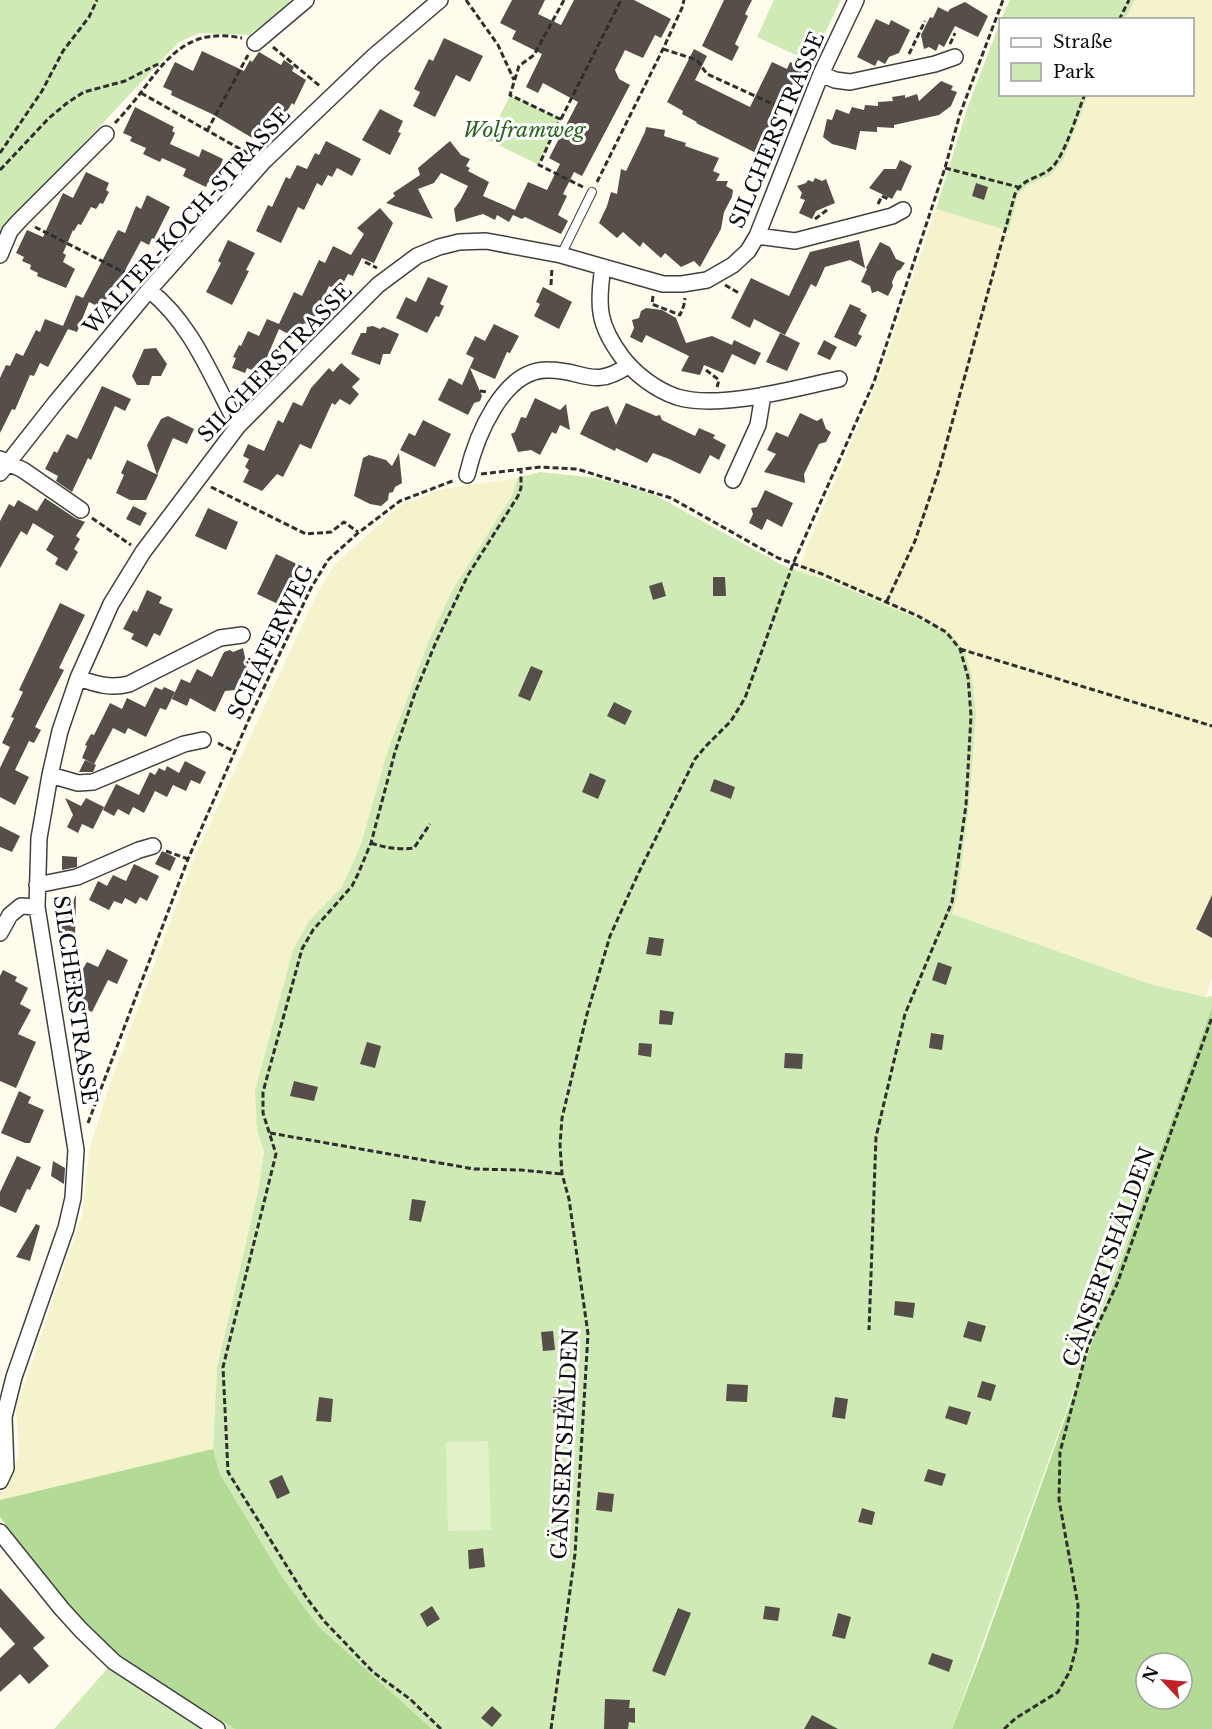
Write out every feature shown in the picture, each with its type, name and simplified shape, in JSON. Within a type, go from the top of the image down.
[{"type":"street","points":[[258,40],[306,0]]},
{"type":"street","name":"WALTER-KOCH-STRASSE","points":[[3,464],[150,288],[264,161],[332,95],[440,0]]},
{"type":"street","name":"SILCHERSTRASSE","points":[[0,1481],[6,1468],[4,1417],[14,1377],[66,1228],[73,1198],[76,1150],[37,907],[39,838],[60,731],[91,645],[111,604],[143,552],[238,426],[378,285],[417,256],[459,242],[486,241],[561,255],[655,282],[682,284],[707,280],[733,265],[748,251],[757,236],[821,74],[856,0]]},
{"type":"street","points":[[821,74],[835,80],[850,82],[901,72],[956,57]]},
{"type":"street","points":[[0,255],[10,231],[20,219],[106,134]]},
{"type":"street","points":[[757,236],[795,241],[892,216],[903,210]]},
{"type":"street","points":[[603,267],[598,296],[603,327],[611,343],[629,365],[649,382],[676,397],[714,400],[763,395],[839,379]]},
{"type":"street","points":[[150,288],[171,309],[198,347],[238,426]]},
{"type":"street","points":[[467,475],[483,430],[497,403],[521,377],[535,371],[549,370],[588,378],[604,378],[617,374],[629,365]]},
{"type":"street","points":[[733,480],[758,425],[763,395]]},
{"type":"street","points":[[3,464],[81,510]]},
{"type":"street","points":[[78,678],[105,687],[129,684],[220,638],[242,635]]},
{"type":"street","points":[[50,775],[78,783],[93,782],[184,744],[203,740]]},
{"type":"street","points":[[37,885],[77,877],[139,849],[153,846]]},
{"type":"street","points":[[0,933],[10,915],[21,906],[37,907]]},
{"type":"street","points":[[0,1532],[61,1608],[114,1662],[217,1729]]},
{"type":"lane","points":[[561,255],[592,192]]},
{"type":"path","points":[[0,153],[42,91],[63,51],[89,17],[97,0]]},
{"type":"path","points":[[466,0],[498,45],[514,80]]},
{"type":"path","points":[[560,119],[510,95],[519,66],[531,60],[564,0]]},
{"type":"path","points":[[621,0],[539,165],[592,192],[663,49],[684,0]]},
{"type":"path","name":"GÄNSERTSHÄLDEN","points":[[551,1729],[575,1554],[588,1334],[570,1199],[562,1174],[560,1145],[562,1118],[587,1014],[610,936],[695,759],[731,721],[745,698],[793,564],[874,382],[967,96],[1003,0]]},
{"type":"path","points":[[1120,18],[1129,0]]},
{"type":"path","points":[[901,72],[925,21]]},
{"type":"path","points":[[106,134],[162,64],[182,48],[204,38],[230,35],[258,40],[332,95]]},
{"type":"path","points":[[207,131],[258,40]]},
{"type":"path","points":[[663,49],[697,60],[707,74],[804,118]]},
{"type":"path","points":[[0,170],[49,118],[67,103],[84,92],[125,81],[162,64]]},
{"type":"path","points":[[141,93],[264,161]]},
{"type":"path","points":[[869,1330],[876,1137],[905,1014],[952,902],[966,805],[971,716],[968,677],[960,649],[946,632],[887,601],[915,541],[939,470],[1018,187],[1025,181],[1048,171],[1054,165],[1084,96]]},
{"type":"path","points":[[945,168],[1018,187]]},
{"type":"path","points":[[813,221],[827,210]]},
{"type":"path","points":[[20,219],[111,264],[150,288]]},
{"type":"path","points":[[550,273],[551,285]]},
{"type":"path","points":[[655,282],[652,304],[680,315]]},
{"type":"path","points":[[726,287],[739,293]]},
{"type":"path","points":[[706,370],[719,380],[714,400]]},
{"type":"path","name":"SCHÄFERWEG","points":[[76,1150],[103,1086],[188,860],[311,588],[328,560],[358,533],[400,501],[467,475],[521,471],[541,467],[578,469],[643,488],[681,503],[778,558],[887,601]]},
{"type":"path","points":[[441,1729],[410,1699],[373,1672],[324,1621],[306,1597],[228,1472],[223,1367],[276,1154],[263,1113],[262,1092],[302,949],[313,930],[352,886],[371,843],[395,752],[415,693],[468,575],[518,496],[521,488],[521,471]]},
{"type":"path","points":[[196,480],[306,534],[331,532],[344,522],[358,533]]},
{"type":"path","points":[[81,510],[143,552]]},
{"type":"path","points":[[960,649],[1212,726]]},
{"type":"path","points":[[203,740],[212,741],[235,752]]},
{"type":"path","points":[[371,843],[383,848],[401,850],[414,848],[430,824]]},
{"type":"path","points":[[153,846],[188,860]]},
{"type":"path","name":"GÄNSERTSHÄLDEN","points":[[1004,1729],[1016,1718],[1058,1692],[1077,1645],[1078,1605],[1059,1500],[1060,1452],[1088,1346],[1117,1284],[1212,1017]]},
{"type":"path","points":[[270,1133],[474,1169],[562,1174]]},
{"type":"shaded area","points":[[1135,0],[1212,0],[1212,978],[1206,997],[1153,985],[952,914],[957,897],[969,806],[976,715],[972,676],[949,632],[832,582],[798,571],[875,388],[936,209],[1009,231],[1018,194],[1028,185],[1051,175],[1063,160],[1088,96],[1194,96],[1194,18],[1126,18]]},
{"type":"shaded area","points":[[517,478],[513,494],[453,589],[361,844],[342,887],[309,921],[257,1130],[264,1152],[259,1187],[217,1367],[213,1449],[0,1500],[0,1493],[9,1484],[19,1453],[16,1409],[82,1215],[89,1151],[108,1089],[194,858],[317,593],[335,564],[401,505],[443,489]]},
{"type":"green space","points":[[0,0],[289,0],[291,2],[249,35],[200,33],[179,42],[6,226],[0,239]]},
{"type":"green space","points":[[774,0],[841,0],[811,62],[757,37]]},
{"type":"green space","points":[[1010,0],[1135,0],[1126,18],[1001,18]]},
{"type":"green space","points":[[999,25],[999,96],[1088,96],[1063,160],[1051,175],[1028,185],[1018,194],[1009,231],[936,209],[967,109]]},
{"type":"green space","name":"Wolframweg","points":[[510,95],[560,119],[539,165],[488,140]]},
{"type":"green space","points":[[540,472],[597,478],[653,494],[786,567],[832,582],[949,632],[964,650],[972,676],[976,715],[969,806],[957,897],[952,914],[1153,985],[1206,997],[1212,996],[1212,1006],[952,1729],[432,1729],[318,1626],[282,1577],[220,1474],[213,1449],[217,1367],[259,1187],[264,1152],[257,1130],[255,1091],[293,950],[309,921],[342,887],[361,844],[388,750],[429,640],[453,589],[513,494],[517,478]]},
{"type":"green space","points":[[1212,1006],[1212,1729],[952,1729],[983,1648]]},
{"type":"green space","points":[[488,1441],[491,1530],[448,1531],[446,1442]]},
{"type":"green space","points":[[213,1449],[220,1474],[282,1577],[318,1626],[432,1729],[235,1729],[171,1690],[99,1638],[65,1603],[0,1517],[0,1500]]},
{"type":"green space","points":[[117,1653],[171,1690],[235,1729],[54,1729],[107,1669]]},
{"type":"building","points":[[512,0],[545,0],[538,14],[561,25],[574,0],[634,0],[671,19],[661,38],[655,35],[643,58],[625,50],[615,70],[619,79],[630,85],[582,176],[574,172],[563,194],[567,196],[558,215],[568,221],[561,234],[525,217],[522,219],[513,215],[509,222],[497,215],[495,220],[483,214],[456,222],[454,209],[468,186],[441,173],[434,183],[418,189],[433,219],[386,203],[395,196],[393,193],[420,175],[418,168],[450,141],[461,155],[470,159],[466,166],[470,168],[468,171],[489,182],[483,196],[515,210],[528,182],[547,190],[560,164],[549,158],[578,102],[543,83],[538,93],[526,87],[542,54],[512,39],[516,31],[500,23]]},
{"type":"building","points":[[724,0],[752,0],[745,14],[748,16],[735,44],[739,47],[732,61],[702,46]]},
{"type":"building","points":[[965,2],[988,16],[978,37],[955,26],[944,47],[939,44],[936,51],[929,47],[924,49],[921,35],[938,7],[948,12]]},
{"type":"building","points":[[876,19],[889,25],[891,20],[910,30],[899,53],[889,57],[885,64],[878,60],[875,66],[857,57]]},
{"type":"building","points":[[444,38],[483,56],[470,82],[456,75],[435,117],[413,106],[420,92],[414,89],[429,59],[433,61]]},
{"type":"building","points":[[694,49],[707,56],[695,80],[750,107],[772,62],[787,69],[790,62],[804,69],[799,80],[795,79],[775,120],[779,122],[762,156],[696,123],[682,114],[683,111],[667,102]]},
{"type":"building","points":[[202,51],[244,71],[250,60],[252,62],[259,52],[281,65],[284,60],[294,67],[292,71],[306,80],[294,105],[292,103],[286,113],[278,108],[260,136],[257,133],[254,139],[212,114],[171,95],[172,91],[163,87],[175,62],[193,71]]},
{"type":"building","points":[[941,81],[953,86],[951,90],[957,92],[951,106],[939,115],[894,125],[894,128],[877,127],[877,132],[860,131],[856,150],[832,144],[823,137],[827,119],[832,120],[836,109],[849,114],[852,107],[864,110],[865,105],[878,106],[878,102],[893,101],[892,97],[905,95],[905,98],[917,94],[919,101]]},
{"type":"building","points":[[135,107],[174,127],[172,131],[175,133],[170,144],[199,157],[202,149],[223,159],[213,184],[208,182],[206,187],[183,176],[186,169],[162,158],[160,162],[143,154],[146,148],[130,141],[132,137],[123,133]]},
{"type":"building","points":[[380,109],[403,121],[398,132],[401,133],[390,155],[362,140]]},
{"type":"building","points":[[646,127],[665,130],[664,136],[719,158],[713,171],[720,174],[716,181],[728,181],[726,186],[733,190],[724,212],[721,229],[700,267],[694,261],[681,267],[665,253],[661,258],[643,242],[640,247],[623,232],[617,238],[599,223],[611,192],[617,194],[621,169],[626,171]]},
{"type":"building","points":[[326,141],[361,159],[352,176],[337,168],[332,177],[328,175],[322,186],[317,183],[304,210],[298,207],[281,243],[256,231],[268,205],[272,207],[286,177],[290,179],[297,165],[307,169],[315,153],[319,155]]},
{"type":"building","points":[[900,160],[912,166],[901,191],[897,190],[892,199],[869,188],[884,169],[896,169]]},
{"type":"building","points":[[86,172],[109,183],[106,190],[109,192],[103,204],[100,203],[96,209],[91,207],[81,225],[78,224],[73,230],[63,253],[66,255],[63,262],[75,269],[66,288],[37,276],[38,273],[30,269],[31,265],[22,261],[24,257],[16,253],[27,230],[43,237],[63,193],[73,198]]},
{"type":"building","points":[[815,178],[822,181],[826,179],[835,203],[816,211],[812,219],[799,213],[805,200],[800,198],[802,193],[797,186],[808,180],[813,182]]},
{"type":"building","points":[[976,183],[988,187],[984,200],[972,196]]},
{"type":"building","points":[[147,195],[170,207],[154,239],[152,238],[149,245],[141,241],[116,287],[113,285],[105,302],[100,300],[97,306],[89,302],[77,332],[68,329],[48,367],[40,363],[34,376],[30,375],[15,410],[12,409],[0,433],[0,378],[6,365],[10,366],[16,353],[23,356],[36,330],[40,332],[45,319],[63,326],[76,295],[83,298],[118,230],[125,233],[136,206],[141,209]]},
{"type":"building","points":[[380,208],[393,223],[374,263],[362,258],[353,276],[348,274],[339,291],[329,286],[310,327],[304,323],[296,338],[279,329],[262,369],[259,368],[257,372],[247,368],[245,373],[232,368],[236,358],[233,357],[248,331],[259,336],[267,319],[279,324],[294,292],[302,296],[319,260],[325,263],[333,246],[351,255],[364,234],[357,228]]},
{"type":"building","points":[[228,240],[255,253],[232,305],[206,292],[221,263],[218,261]]},
{"type":"building","points":[[859,240],[865,268],[850,260],[825,267],[816,287],[811,284],[785,335],[754,319],[750,328],[731,318],[751,278],[789,296],[810,252]]},
{"type":"building","points":[[880,242],[890,247],[896,259],[905,263],[897,271],[888,296],[878,291],[872,293],[870,286],[861,282]]},
{"type":"building","points":[[428,277],[448,286],[440,304],[444,306],[427,333],[396,318],[406,297],[416,302]]},
{"type":"building","points":[[543,287],[572,302],[559,329],[534,316],[540,304],[536,302]]},
{"type":"building","points":[[850,304],[867,315],[858,334],[862,336],[856,347],[834,337]]},
{"type":"building","points":[[646,308],[662,310],[676,318],[686,343],[712,336],[732,345],[734,340],[761,353],[755,365],[732,354],[723,373],[704,365],[700,375],[681,371],[689,356],[646,335],[642,343],[630,337],[634,328],[632,320],[639,318],[641,311]]},
{"type":"building","points":[[494,324],[519,336],[510,353],[507,352],[495,379],[470,368],[482,396],[480,401],[474,403],[468,415],[438,400],[449,378],[462,385],[474,358],[466,354],[475,336],[485,341]]},
{"type":"building","points":[[373,326],[380,329],[383,327],[399,334],[390,354],[383,354],[380,365],[351,354],[361,333],[366,333],[367,327]]},
{"type":"building","points":[[780,333],[800,343],[787,371],[766,362]]},
{"type":"building","points":[[824,340],[837,347],[830,360],[817,354]]},
{"type":"building","points":[[156,348],[167,364],[161,376],[152,376],[149,385],[137,385],[132,376],[144,349]]},
{"type":"building","points":[[341,363],[360,379],[352,387],[359,394],[350,405],[340,399],[335,405],[332,403],[311,449],[300,444],[283,477],[277,474],[262,491],[243,482],[249,470],[245,467],[249,459],[243,456],[248,444],[264,451],[278,420],[283,423],[293,402],[302,406],[311,388],[329,368],[333,372]]},
{"type":"building","points":[[102,386],[131,399],[125,411],[115,406],[91,460],[88,458],[72,492],[56,481],[58,476],[45,469],[54,451],[57,453],[67,434],[77,439]]},
{"type":"building","points":[[535,398],[560,410],[566,404],[570,430],[560,425],[556,434],[552,432],[540,455],[531,450],[518,452],[511,434],[515,432],[521,417],[526,418]]},
{"type":"building","points":[[626,403],[656,416],[660,415],[662,420],[695,436],[699,428],[715,435],[713,438],[726,445],[719,460],[710,455],[700,474],[653,453],[647,463],[580,434],[591,412],[608,406],[616,425]]},
{"type":"building","points":[[800,413],[817,421],[822,418],[826,429],[831,432],[826,442],[819,444],[804,474],[805,483],[764,472],[776,454],[767,450],[776,432],[788,437]]},
{"type":"building","points":[[168,416],[194,429],[187,444],[173,438],[157,475],[147,445],[161,419]]},
{"type":"building","points":[[423,420],[451,434],[435,467],[400,450],[409,433],[415,436]]},
{"type":"building","points":[[399,453],[402,483],[389,493],[388,500],[381,506],[370,504],[354,496],[363,458],[369,455],[386,460],[392,466]]},
{"type":"building","points":[[127,460],[158,475],[146,500],[130,500],[116,493],[124,475],[121,473]]},
{"type":"building","points":[[765,490],[793,503],[782,527],[767,519],[762,530],[749,523],[753,514],[751,508],[757,507]]},
{"type":"building","points":[[45,498],[85,522],[76,536],[80,539],[74,549],[78,552],[67,571],[55,564],[58,558],[46,550],[54,536],[33,523],[27,535],[21,531],[0,568],[0,521],[9,504],[14,507],[18,500],[37,511]]},
{"type":"building","points":[[133,506],[147,513],[140,526],[126,519]]},
{"type":"building","points":[[208,508],[238,522],[226,550],[195,536]]},
{"type":"building","points":[[276,554],[299,565],[280,605],[257,594]]},
{"type":"building","points":[[713,577],[725,577],[726,596],[713,596]]},
{"type":"building","points":[[662,582],[666,596],[653,600],[649,586]]},
{"type":"building","points":[[147,590],[162,597],[159,603],[173,609],[160,636],[154,633],[147,647],[131,639],[134,634],[123,629],[133,610],[137,612]]},
{"type":"building","points":[[60,603],[85,615],[59,668],[64,670],[35,727],[41,730],[34,743],[29,741],[15,770],[29,777],[15,805],[0,797],[0,768],[10,747],[2,743],[23,692],[19,690]]},
{"type":"building","points":[[243,648],[247,667],[235,690],[225,691],[215,712],[190,698],[187,706],[172,699],[181,679],[190,683],[197,669],[212,677],[224,652],[230,650],[233,652]]},
{"type":"building","points":[[531,666],[543,671],[530,701],[518,696]]},
{"type":"building","points":[[155,687],[162,690],[164,687],[175,692],[166,710],[160,708],[146,737],[128,728],[125,734],[113,728],[94,764],[82,758],[87,746],[85,745],[91,734],[94,735],[110,703],[122,709],[127,698],[145,707]]},
{"type":"building","points":[[614,702],[632,711],[625,725],[607,716]]},
{"type":"building","points":[[85,760],[96,765],[93,772],[79,772]]},
{"type":"building","points":[[185,761],[206,772],[200,784],[191,780],[186,791],[173,785],[167,797],[155,791],[144,813],[133,807],[129,815],[118,809],[114,816],[103,810],[116,784],[139,795],[150,772],[155,775],[159,768],[165,771],[167,766],[179,773]]},
{"type":"building","points":[[590,773],[606,780],[598,799],[582,792]]},
{"type":"building","points":[[714,779],[735,787],[731,799],[710,791]]},
{"type":"building","points":[[65,798],[81,806],[86,798],[104,807],[93,829],[82,824],[78,833],[67,827],[73,815]]},
{"type":"building","points":[[0,826],[20,836],[12,852],[0,847]]},
{"type":"building","points":[[162,851],[176,858],[170,871],[155,864]]},
{"type":"building","points":[[62,856],[77,857],[77,867],[62,870]]},
{"type":"building","points":[[134,864],[159,876],[147,901],[140,897],[136,904],[125,898],[122,904],[114,901],[109,910],[89,900],[98,881],[107,886],[113,875],[126,881]]},
{"type":"building","points":[[76,895],[75,939],[59,931]]},
{"type":"building","points":[[1212,895],[1212,938],[1196,929]]},
{"type":"building","points":[[649,937],[664,939],[661,956],[646,954]]},
{"type":"building","points":[[107,949],[128,960],[117,984],[108,980],[92,1012],[81,1007],[83,1003],[67,995],[79,971],[81,972],[87,962],[98,967]]},
{"type":"building","points":[[938,962],[952,967],[946,985],[932,980]]},
{"type":"building","points":[[3,970],[17,977],[15,981],[28,988],[20,1004],[31,1010],[18,1034],[36,1042],[16,1088],[0,1081],[0,976]]},
{"type":"building","points":[[660,1010],[674,1012],[672,1025],[659,1024]]},
{"type":"building","points":[[931,1033],[944,1035],[942,1050],[929,1048]]},
{"type":"building","points":[[367,1042],[381,1046],[375,1068],[360,1064]]},
{"type":"building","points":[[639,1043],[652,1044],[651,1057],[638,1055]]},
{"type":"building","points":[[785,1053],[803,1054],[802,1069],[784,1068]]},
{"type":"building","points":[[294,1081],[318,1087],[314,1101],[290,1096]]},
{"type":"building","points":[[19,1091],[31,1097],[28,1103],[44,1110],[30,1143],[1,1133]]},
{"type":"building","points":[[17,1156],[41,1167],[16,1213],[0,1206],[0,1192]]},
{"type":"building","points":[[53,1161],[65,1168],[64,1184],[51,1176]]},
{"type":"building","points":[[412,1199],[426,1201],[421,1222],[409,1220]]},
{"type":"building","points":[[36,1224],[40,1226],[30,1261],[16,1257]]},
{"type":"building","points":[[895,1301],[915,1303],[913,1318],[894,1315]]},
{"type":"building","points":[[968,1321],[986,1326],[981,1342],[963,1337]]},
{"type":"building","points":[[553,1331],[555,1350],[543,1351],[541,1332]]},
{"type":"building","points":[[982,1381],[996,1385],[991,1401],[977,1397]]},
{"type":"building","points":[[727,1384],[748,1385],[747,1402],[726,1401]]},
{"type":"building","points":[[319,1397],[333,1399],[331,1422],[316,1421]]},
{"type":"building","points":[[553,1397],[566,1397],[566,1413],[553,1413]]},
{"type":"building","points":[[835,1397],[848,1399],[845,1419],[832,1417]]},
{"type":"building","points":[[949,1406],[971,1412],[967,1425],[945,1418]]},
{"type":"building","points":[[928,1469],[946,1474],[942,1486],[924,1481]]},
{"type":"building","points":[[282,1475],[290,1493],[277,1499],[269,1481]]},
{"type":"building","points":[[598,1492],[614,1494],[612,1512],[596,1510]]},
{"type":"building","points":[[862,1508],[875,1512],[872,1525],[858,1522]]},
{"type":"building","points":[[483,1548],[485,1567],[469,1569],[468,1550]]},
{"type":"building","points":[[0,1588],[45,1638],[33,1648],[49,1666],[29,1684],[20,1674],[0,1692],[0,1658],[15,1644],[0,1627]]},
{"type":"building","points":[[432,1606],[440,1619],[427,1627],[420,1614]]},
{"type":"building","points":[[765,1606],[780,1608],[778,1621],[763,1619]]},
{"type":"building","points":[[678,1608],[691,1613],[665,1676],[652,1671]]},
{"type":"building","points":[[838,1613],[851,1617],[845,1639],[832,1636]]},
{"type":"building","points":[[932,1653],[953,1660],[949,1672],[928,1664]]},
{"type":"building","points":[[605,1699],[630,1700],[629,1708],[635,1708],[635,1723],[629,1722],[628,1729],[604,1729]]},
{"type":"building","points":[[492,1706],[502,1715],[492,1727],[481,1718]]},
{"type":"building","points":[[812,1715],[838,1729],[804,1729]]}]
